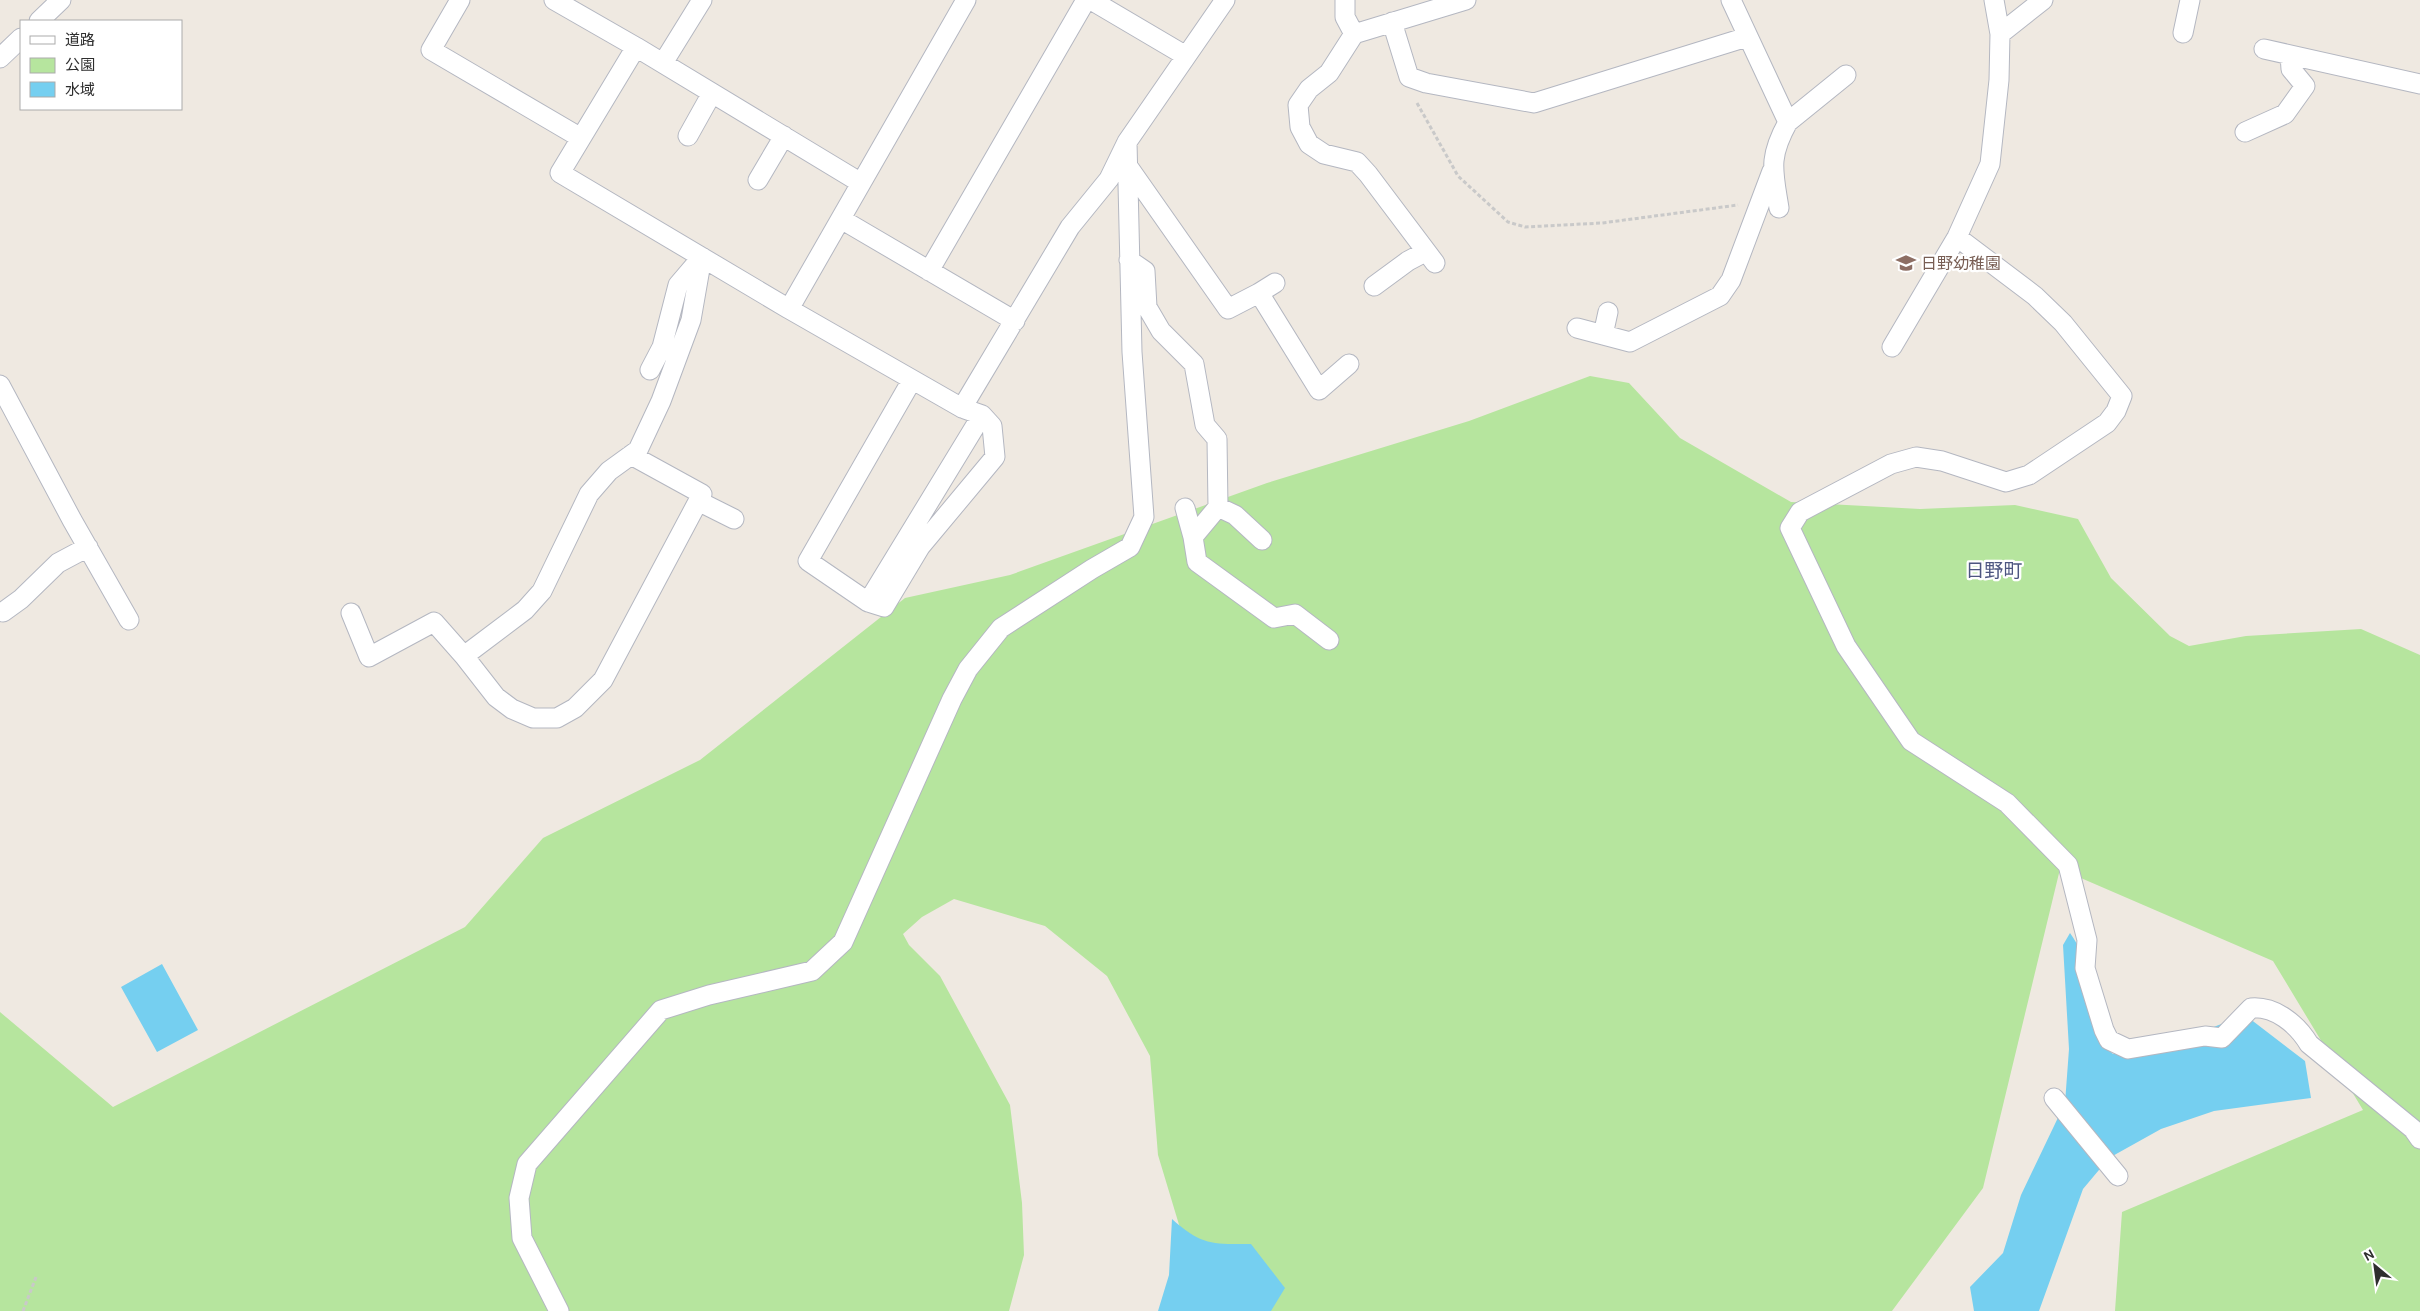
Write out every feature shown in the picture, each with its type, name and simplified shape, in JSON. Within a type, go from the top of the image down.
[{"type":"street","points":[[40,20],[61,0]]},
{"type":"street","points":[[460,0],[431,50],[581,138]]},
{"type":"street","points":[[554,0],[663,63],[861,183]]},
{"type":"street","points":[[663,63],[702,0]]},
{"type":"street","points":[[789,309],[966,0]]},
{"type":"street","points":[[929,271],[1086,0]]},
{"type":"street","points":[[1091,0],[1186,56]]},
{"type":"street","points":[[962,408],[1070,227],[1109,179],[1127,142],[1225,0]]},
{"type":"street","points":[[1345,0],[1345,17],[1354,34]]},
{"type":"street","points":[[1374,286],[1408,261],[1430,257],[1357,162],[1324,154],[1309,144],[1300,127],[1298,106],[1309,89],[1329,73],[1354,34],[1466,0]]},
{"type":"street","points":[[1730,0],[1788,122]]},
{"type":"street","points":[[1892,347],[1957,238],[1990,164],[1999,80],[2000,34],[1994,0]]},
{"type":"street","points":[[2000,34],[2043,0]]},
{"type":"street","points":[[2183,33],[2190,0]]},
{"type":"street","points":[[1392,22],[1409,78],[1426,83],[1534,103],[1746,37]]},
{"type":"street","points":[[0,58],[20,39]]},
{"type":"street","points":[[636,47],[560,172],[912,380],[962,408],[982,415],[992,426],[995,456],[920,547],[884,608],[868,602],[808,560],[912,380]]},
{"type":"street","points":[[2264,49],[2420,84]]},
{"type":"street","points":[[2245,132],[2285,114],[2305,86],[2291,69],[2290,55]]},
{"type":"street","points":[[1577,328],[1630,342],[1720,296],[1731,280],[1772,172],[1777,143],[1788,122],[1846,75]]},
{"type":"street","points":[[688,136],[712,93]]},
{"type":"street","points":[[758,180],[784,136]]},
{"type":"street","points":[[559,1311],[522,1238],[519,1198],[527,1164],[661,1010],[708,995],[812,971],[843,942],[952,699],[968,669],[1001,628],[1092,569],[1130,547],[1144,517],[1132,352],[1127,142]]},
{"type":"street","points":[[1127,165],[1228,309],[1267,288],[1319,390],[1349,364]]},
{"type":"street","points":[[1772,172],[1779,208]]},
{"type":"street","points":[[841,219],[1015,320]]},
{"type":"street","points":[[1957,238],[2035,296],[2063,323],[2122,396],[2116,411],[2107,423],[2029,475],[2006,482],[1942,461],[1916,457],[1891,464],[1800,512],[1790,528],[1846,646],[1911,741],[2007,803],[2068,865],[2086,940],[2085,968],[2104,1030],[2109,1040],[2128,1049],[2205,1036],[2222,1038],[2251,1008],[2265,1007],[2300,1029],[2308,1044],[2412,1129],[2420,1138]]},
{"type":"street","points":[[650,370],[662,347],[678,285],[702,257]]},
{"type":"street","points":[[464,656],[525,610],[542,591],[589,494],[609,471],[638,450],[661,401],[691,320],[702,257]]},
{"type":"street","points":[[1129,260],[1145,271],[1147,306],[1161,331],[1194,364],[1205,425],[1217,439],[1218,507],[1193,537]]},
{"type":"street","points":[[1603,335],[1608,312]]},
{"type":"street","points":[[0,385],[129,620]]},
{"type":"street","points":[[868,602],[982,415]]},
{"type":"street","points":[[351,613],[369,658],[434,622],[496,697],[512,709],[533,718],[557,718],[575,708],[603,680],[702,494],[631,455]]},
{"type":"street","points":[[698,500],[734,519]]},
{"type":"street","points":[[1218,507],[1235,515],[1262,540]]},
{"type":"street","points":[[1185,508],[1193,537],[1197,562],[1274,618],[1295,614],[1329,640]]},
{"type":"street","points":[[1,611],[21,599],[58,563],[88,547]]},
{"type":"street","points":[[2054,1098],[2118,1176]]},
{"type":"path","points":[[1409,78],[1403,90],[1420,105],[1458,176],[1508,222],[1525,227],[1602,223],[1761,202]]},
{"type":"path","points":[[23,1311],[36,1277]]},
{"type":"green space","points":[[1590,376],[1629,383],[1680,438],[1791,502],[1920,509],[2015,505],[2078,519],[2111,578],[2170,636],[2189,646],[2246,636],[2361,629],[2420,655],[2420,1311],[2115,1311],[2122,1212],[2363,1110],[2273,961],[2060,869],[1983,1188],[1892,1311],[1205,1311],[1158,1155],[1150,1056],[1107,976],[1045,926],[954,899],[922,917],[903,934],[909,945],[940,976],[1010,1105],[1022,1203],[1024,1255],[1009,1311],[0,1311],[0,1012],[113,1107],[465,927],[543,838],[700,760],[905,598],[1010,575],[1267,483],[1469,421]]},
{"type":"water","points":[[2070,933],[2079,947],[2090,973],[2100,1043],[2113,1054],[2148,1052],[2245,1015],[2305,1061],[2311,1098],[2214,1111],[2161,1129],[2109,1158],[2083,1189],[2039,1311],[1974,1311],[1970,1287],[2003,1253],[2021,1195],[2065,1103],[2069,1049],[2063,945]]},
{"type":"water","points":[[162,964],[198,1030],[157,1052],[121,987]]},
{"type":"water","points":[[1172,1219],[1182,1228],[1208,1242],[1251,1244],[1285,1288],[1271,1311],[1158,1311],[1169,1275]]},
{"type":"place","name":"日野幼稚園","points":[[1906,263]]},
{"type":"district","name":"日野町","points":[[1994,570]]}]
